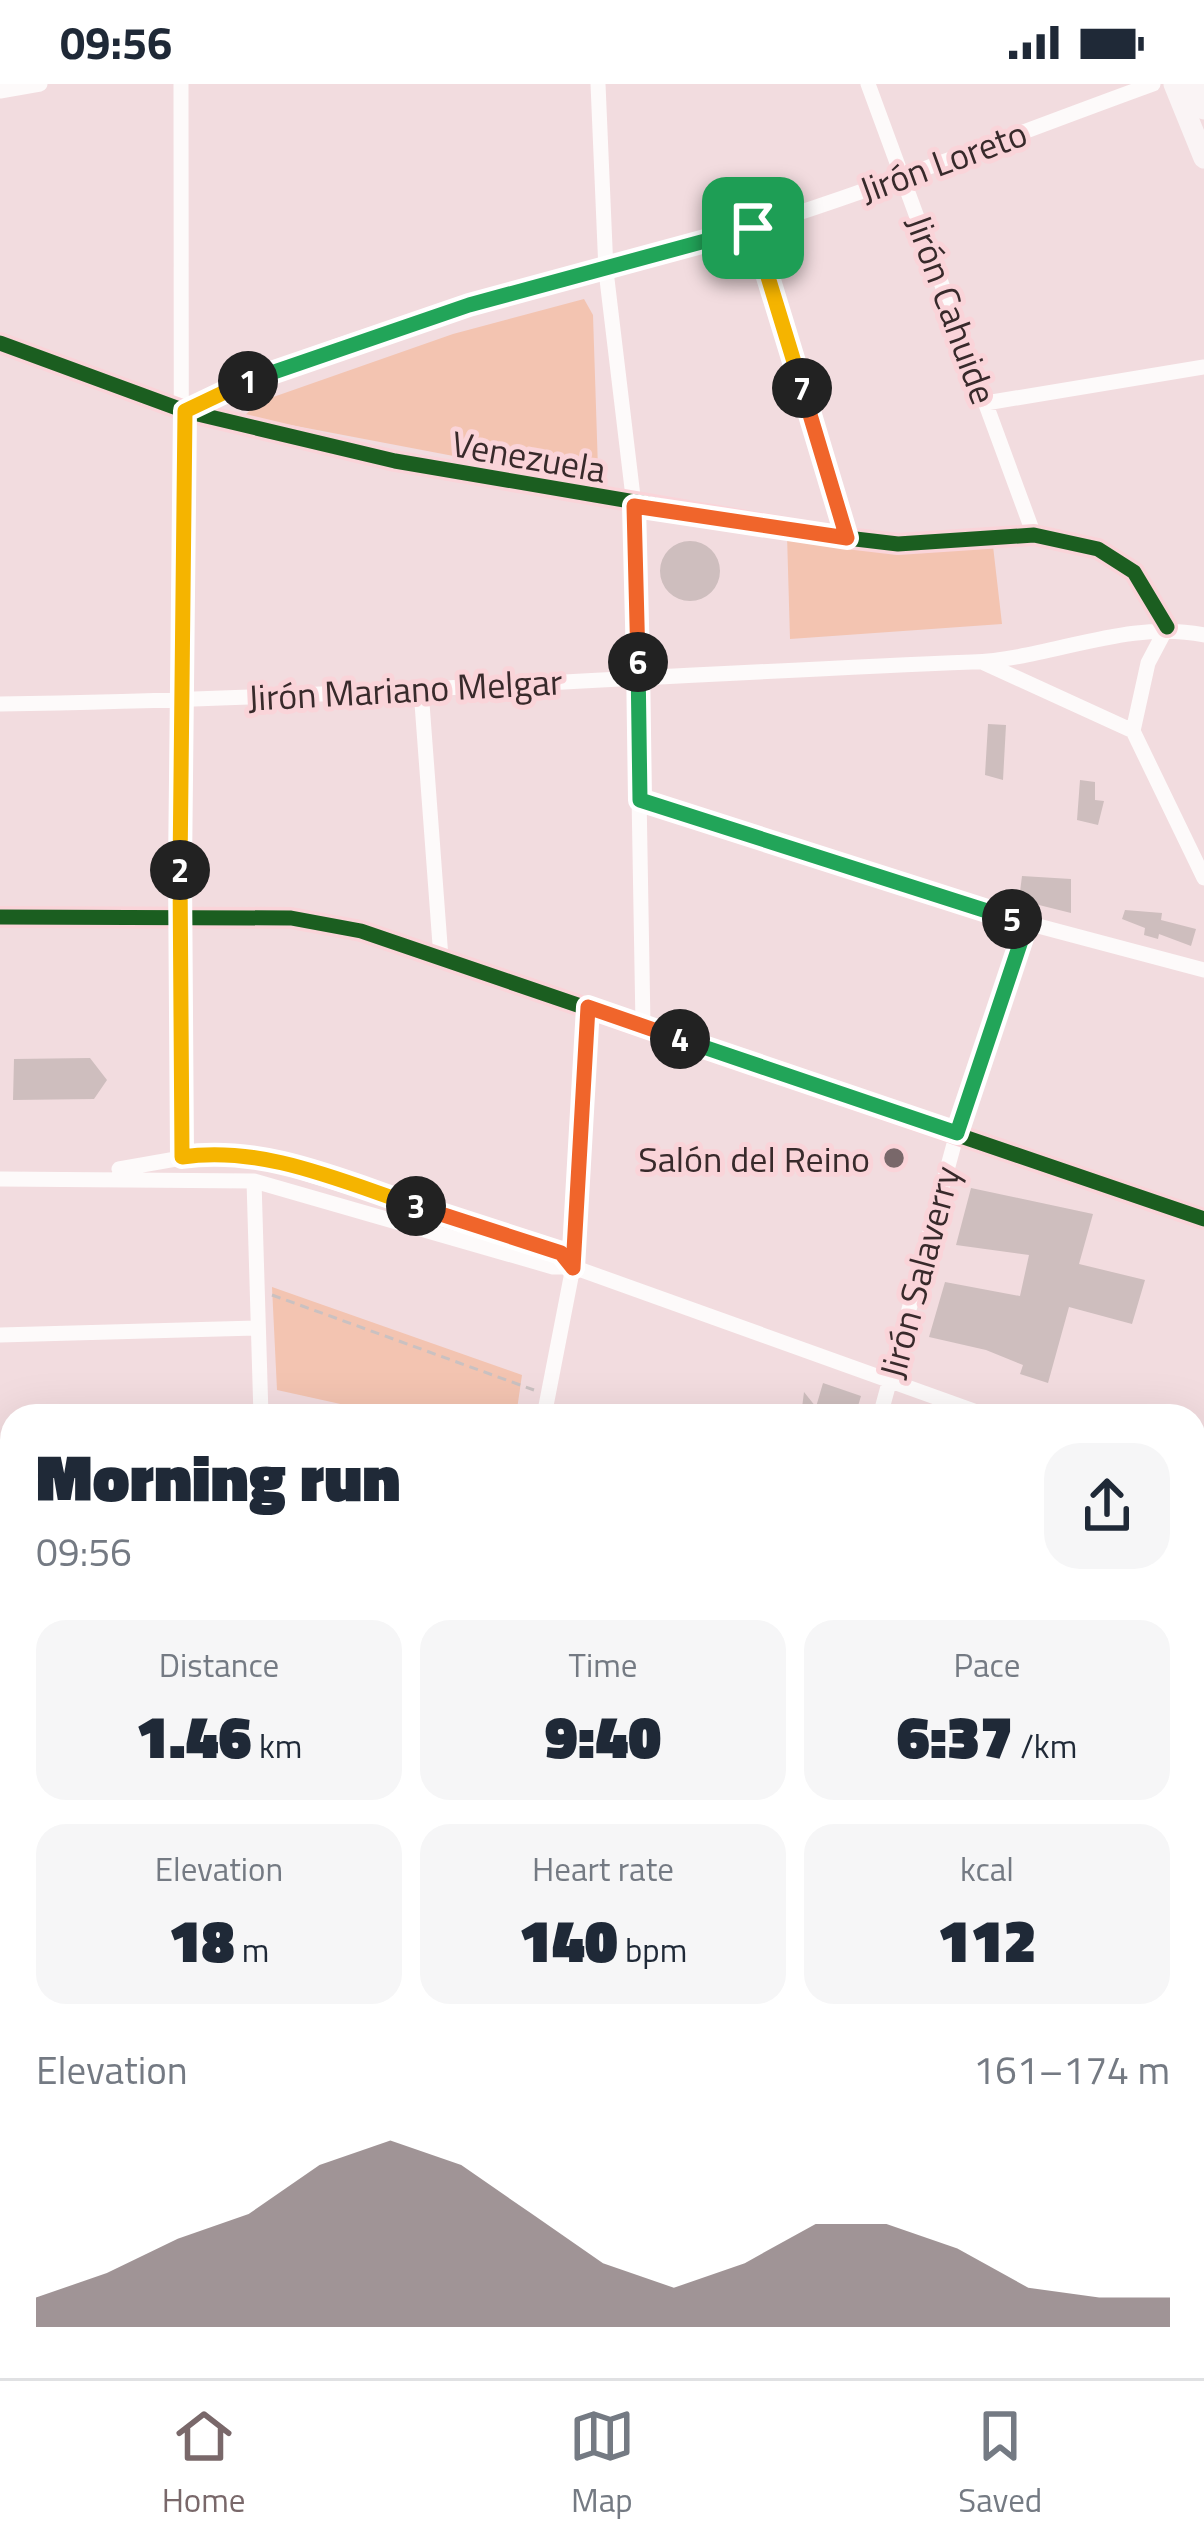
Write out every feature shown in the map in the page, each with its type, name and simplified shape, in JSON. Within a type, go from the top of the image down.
[{"type":"main road","points":[[1188,87],[1204,109]]},
{"type":"main road","points":[[1188,87],[1204,158]]},
{"type":"street","points":[[0,92],[40,84]]},
{"type":"street","points":[[181,84],[185,411],[178,701],[182,1157]]},
{"type":"street","points":[[598,84],[606,271],[634,506],[643,1026]]},
{"type":"street","name":"Jirón Cahuide","points":[[868,84],[1034,535]]},
{"type":"street","name":"Jirón Loreto","points":[[185,411],[230,387],[469,305],[753,228],[1153,84]]},
{"type":"street","points":[[753,228],[847,538]]},
{"type":"street","name":"Venezuela","points":[[0,344],[185,411],[395,461],[634,506],[898,544],[1034,535],[1098,549],[1134,572],[1167,628]]},
{"type":"street","points":[[986,403],[1204,367]]},
{"type":"street","points":[[1204,635],[1167,628],[1148,663],[1133,731],[1204,878]]},
{"type":"street","name":"Jirón Mariano Melgar","points":[[0,704],[421,691],[638,676],[981,662],[1167,628]]},
{"type":"street","points":[[981,662],[1133,731]]},
{"type":"street","points":[[421,691],[441,958]]},
{"type":"street","points":[[640,800],[1027,923],[1204,970]]},
{"type":"street","points":[[0,917],[291,917],[361,931],[1204,1219]]},
{"type":"street","name":"Jirón Salaverry","points":[[883,1404],[957,1133],[1027,923]]},
{"type":"street","points":[[546,1404],[573,1268],[588,1007]]},
{"type":"street","points":[[76,1176],[210,1153],[291,1165],[561,1253],[573,1268]]},
{"type":"street","points":[[0,1179],[254,1180],[553,1267],[573,1268],[952,1404]]},
{"type":"street","points":[[254,1180],[260,1404]]},
{"type":"street","points":[[0,1336],[257,1328]]},
{"type":"street","points":[[0,2022],[0,2050]]},
{"type":"path","points":[[257,1290],[547,1394]]},
{"type":"shaded area","points":[[584,299],[593,315],[598,469],[590,482],[244,416],[259,402],[453,334]]},
{"type":"shaded area","points":[[787,535],[885,550],[993,546],[1002,624],[790,639]]},
{"type":"shaded area","points":[[272,1287],[522,1375],[518,1404],[341,1404],[277,1390]]},
{"type":"building","points":[[690,541],[711,550],[720,571],[711,592],[690,601],[669,592],[660,571],[669,550]]},
{"type":"building","points":[[988,724],[1006,725],[1003,780],[985,775]]},
{"type":"building","points":[[1080,780],[1095,782],[1095,800],[1104,801],[1098,825],[1077,820]]},
{"type":"building","points":[[1022,876],[1071,879],[1071,913],[1019,900]]},
{"type":"building","points":[[1125,910],[1162,913],[1161,920],[1196,929],[1191,946],[1159,934],[1158,939],[1144,935],[1145,928],[1122,919]]},
{"type":"building","points":[[90,1058],[107,1080],[94,1099],[13,1100],[14,1059]]},
{"type":"building","points":[[971,1188],[1093,1214],[1079,1264],[1145,1280],[1132,1324],[1069,1307],[1048,1383],[1020,1374],[1023,1365],[986,1350],[929,1337],[945,1282],[1020,1296],[1029,1255],[956,1245]]},
{"type":"building","points":[[823,1383],[861,1396],[859,1404],[817,1404]]},
{"type":"cycle path","points":[[0,343],[185,411],[395,461],[847,538],[898,544],[1034,535],[1098,549],[1134,572],[1167,627]]},
{"type":"cycle path","points":[[0,917],[291,918],[361,931],[1204,1219]]},
{"type":"place","name":"Salón del Reino","points":[[894,1158]]},
{"type":"route","points":[[753,228],[847,538],[634,506],[640,800],[1027,923],[957,1133],[588,1007],[573,1268],[561,1253],[291,1165],[210,1153],[182,1157],[178,701],[185,411],[230,387],[469,305],[753,228]]}]
